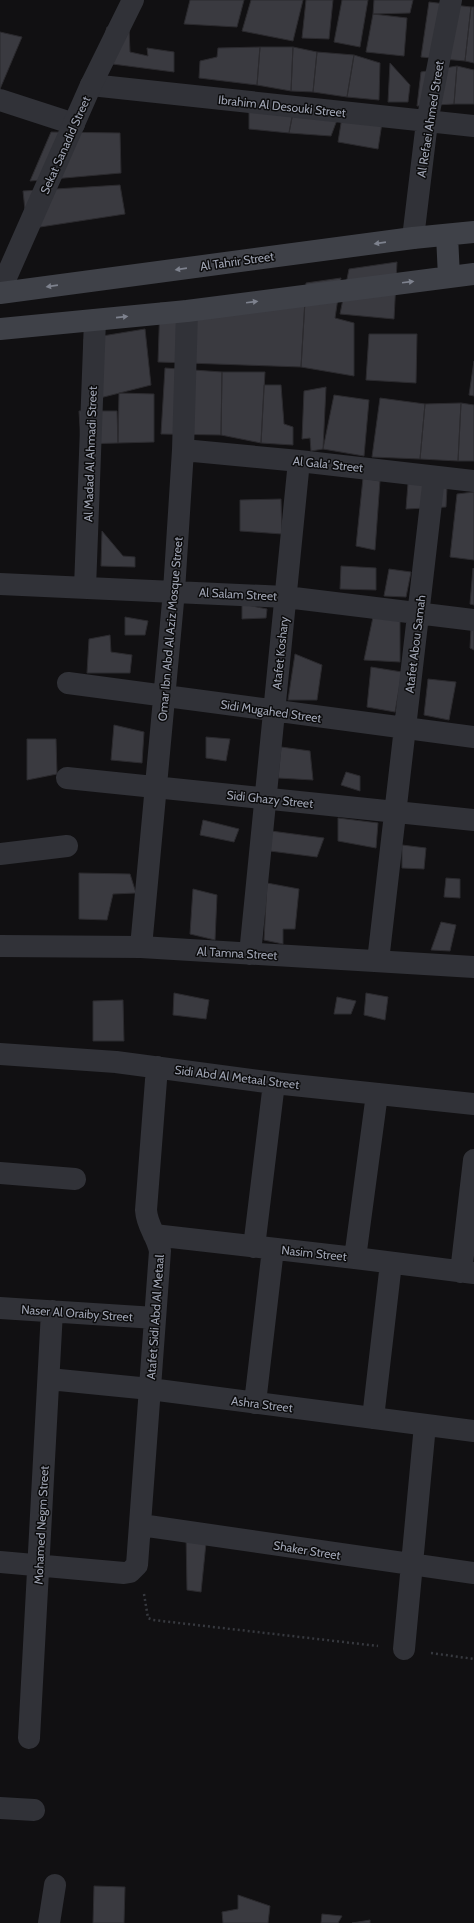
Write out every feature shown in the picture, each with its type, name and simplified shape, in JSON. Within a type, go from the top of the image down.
[{"type":"main road","name":"Al Tahrir Street","points":[[0,292],[413,238],[474,232]]},
{"type":"main road","points":[[447,235],[449,277]]},
{"type":"main road","points":[[0,329],[187,311],[474,274]]},
{"type":"street","name":"Sekat Sanadid Street","points":[[0,292],[90,85],[132,0]]},
{"type":"street","name":"Al Refaei Ahmed Street","points":[[413,238],[428,122],[451,0]]},
{"type":"street","name":"Ibrahim Al Desouki Street","points":[[90,85],[474,126]]},
{"type":"street","points":[[0,100],[74,124]]},
{"type":"street","name":"Omar Ibn Abd Al Aziz Mosque Street","points":[[141,947],[174,591],[183,450],[187,311]]},
{"type":"street","name":"Al Madad Al Ahmadi Street","points":[[85,588],[95,320]]},
{"type":"street","name":"Al Gala' Street","points":[[183,450],[300,461],[474,481]]},
{"type":"street","name":"Atafet Koshary","points":[[250,954],[300,461]]},
{"type":"street","name":"Atafet Abou Samah","points":[[378,962],[434,476]]},
{"type":"street","name":"Al Salam Street","points":[[0,584],[286,597],[474,620]]},
{"type":"street","name":"Sidi Mugahed Street","points":[[68,683],[474,738]]},
{"type":"street","name":"Sidi Ghazy Street","points":[[67,778],[474,820]]},
{"type":"street","points":[[0,854],[67,846]]},
{"type":"street","name":"Al Tamna Street","points":[[0,946],[141,947],[474,967]]},
{"type":"street","name":"Sidi Abd Al Metaal Street","points":[[0,1054],[116,1062],[274,1083],[474,1104]]},
{"type":"street","name":"Atafet Sidi Abd Al Metaal","points":[[135,1569],[138,1559],[141,1524],[154,1318],[160,1251],[146,1221],[157,1067]]},
{"type":"street","points":[[255,1403],[274,1083]]},
{"type":"street","points":[[355,1258],[377,1094]]},
{"type":"street","points":[[468,1272],[474,1160]]},
{"type":"street","points":[[0,1173],[75,1179]]},
{"type":"street","name":"Nasim Street","points":[[154,1236],[468,1272]]},
{"type":"street","points":[[373,1418],[391,1262]]},
{"type":"street","name":"Naser Al Oraiby Street","points":[[0,1308],[154,1318]]},
{"type":"street","name":"Mohamed Negm Street","points":[[29,1738],[52,1311]]},
{"type":"street","name":"Ashra Street","points":[[49,1379],[150,1389],[474,1431]]},
{"type":"street","points":[[404,1649],[413,1566],[425,1425]]},
{"type":"street","name":"Shaker Street","points":[[141,1524],[413,1566],[474,1573]]},
{"type":"street","points":[[0,1562],[124,1573],[135,1569]]},
{"type":"street","points":[[0,1808],[34,1810]]},
{"type":"street","points":[[49,1923],[55,1885]]},
{"type":"path","points":[[135,1569],[145,1595],[148,1618],[153,1620],[404,1649],[474,1659]]},
{"type":"building","points":[[190,0],[244,0],[237,27],[184,24]]},
{"type":"building","points":[[251,0],[303,0],[293,41],[242,31]]},
{"type":"building","points":[[306,0],[333,0],[329,39],[302,38]]},
{"type":"building","points":[[342,0],[368,0],[360,47],[334,42]]},
{"type":"building","points":[[374,0],[413,0],[410,13],[373,14]]},
{"type":"building","points":[[429,2],[471,7],[465,61],[421,57]]},
{"type":"building","points":[[471,7],[474,7],[474,63],[465,61]]},
{"type":"building","points":[[373,14],[407,18],[404,56],[366,52]]},
{"type":"building","points":[[107,27],[129,28],[130,52],[148,56],[147,48],[174,52],[174,72],[97,62]]},
{"type":"building","points":[[0,32],[22,37],[0,89]]},
{"type":"building","points":[[260,47],[293,47],[291,91],[257,85]]},
{"type":"building","points":[[260,47],[257,85],[199,78],[200,61],[217,57],[218,48]]},
{"type":"building","points":[[293,47],[317,52],[313,92],[291,91]]},
{"type":"building","points":[[317,52],[354,55],[347,97],[313,92]]},
{"type":"building","points":[[354,55],[380,63],[379,100],[347,97]]},
{"type":"building","points":[[390,63],[410,85],[408,102],[388,102]]},
{"type":"building","points":[[457,66],[454,104],[417,106],[421,72]]},
{"type":"building","points":[[457,66],[474,70],[474,104],[454,104]]},
{"type":"building","points":[[249,107],[294,107],[289,133],[249,129]]},
{"type":"building","points":[[294,107],[340,112],[331,136],[289,133]]},
{"type":"building","points":[[342,117],[382,123],[378,149],[338,142]]},
{"type":"building","points":[[51,132],[120,133],[121,173],[30,181]]},
{"type":"building","points":[[120,185],[125,214],[27,229],[23,191]]},
{"type":"building","points":[[397,262],[394,319],[340,314],[349,269]]},
{"type":"building","points":[[341,278],[335,318],[354,323],[354,376],[301,367],[306,283]]},
{"type":"building","points":[[305,302],[301,367],[158,362],[160,303]]},
{"type":"building","points":[[145,329],[151,385],[84,402],[84,339]]},
{"type":"building","points":[[369,334],[417,334],[416,383],[366,380]]},
{"type":"building","points":[[474,361],[474,396],[469,395]]},
{"type":"building","points":[[165,368],[222,372],[221,435],[161,434]]},
{"type":"building","points":[[222,372],[265,372],[261,443],[221,435]]},
{"type":"building","points":[[264,385],[281,385],[284,424],[293,427],[293,445],[261,443]]},
{"type":"building","points":[[326,387],[323,449],[311,451],[310,438],[302,439],[304,391]]},
{"type":"building","points":[[119,393],[154,394],[154,442],[118,443]]},
{"type":"building","points":[[334,395],[369,400],[364,456],[323,449]]},
{"type":"building","points":[[380,398],[425,404],[420,459],[372,457]]},
{"type":"building","points":[[461,403],[458,461],[420,459],[425,404]]},
{"type":"building","points":[[461,403],[474,405],[474,461],[458,461]]},
{"type":"building","points":[[79,411],[117,411],[118,443],[81,444]]},
{"type":"building","points":[[363,478],[380,481],[375,550],[356,546]]},
{"type":"building","points":[[408,483],[447,487],[446,507],[406,509]]},
{"type":"building","points":[[474,492],[474,560],[450,557],[457,494]]},
{"type":"building","points":[[281,499],[282,534],[240,531],[240,500]]},
{"type":"building","points":[[102,531],[123,556],[135,557],[135,567],[101,566]]},
{"type":"building","points":[[341,566],[376,568],[376,590],[340,589]]},
{"type":"building","points":[[473,568],[474,569],[474,605],[470,604]]},
{"type":"building","points":[[389,569],[411,572],[406,597],[384,596]]},
{"type":"building","points":[[242,604],[267,609],[266,618],[242,619]]},
{"type":"building","points":[[125,617],[148,621],[145,635],[125,635]]},
{"type":"building","points":[[373,617],[400,621],[400,662],[364,660]]},
{"type":"building","points":[[471,628],[474,629],[474,650],[470,648]]},
{"type":"building","points":[[110,635],[111,652],[132,655],[130,673],[87,673],[89,639]]},
{"type":"building","points":[[295,654],[322,665],[317,700],[288,700]]},
{"type":"building","points":[[371,667],[402,672],[395,712],[367,707]]},
{"type":"building","points":[[428,679],[456,682],[449,720],[424,715]]},
{"type":"building","points":[[114,725],[144,732],[142,763],[111,760]]},
{"type":"building","points":[[206,737],[230,739],[226,761],[206,758]]},
{"type":"building","points":[[27,739],[56,739],[57,774],[27,780]]},
{"type":"building","points":[[281,747],[310,751],[313,780],[278,778]]},
{"type":"building","points":[[346,772],[360,776],[360,791],[341,785]]},
{"type":"building","points":[[338,818],[378,823],[376,848],[338,841]]},
{"type":"building","points":[[203,820],[239,829],[234,842],[200,835]]},
{"type":"building","points":[[271,831],[324,838],[317,857],[270,851]]},
{"type":"building","points":[[402,845],[426,848],[424,869],[402,868]]},
{"type":"building","points":[[79,873],[130,874],[136,893],[113,894],[107,920],[79,919]]},
{"type":"building","points":[[446,878],[460,879],[460,898],[444,897]]},
{"type":"building","points":[[267,883],[299,889],[295,929],[283,929],[283,944],[264,940]]},
{"type":"building","points":[[193,889],[217,895],[215,940],[190,934]]},
{"type":"building","points":[[441,922],[456,925],[450,951],[431,950]]},
{"type":"building","points":[[174,993],[209,1000],[206,1019],[173,1015]]},
{"type":"building","points":[[366,993],[388,997],[385,1020],[364,1015]]},
{"type":"building","points":[[337,997],[356,1001],[351,1014],[334,1014]]},
{"type":"building","points":[[123,1000],[124,1041],[93,1041],[93,1001]]},
{"type":"building","points":[[186,1532],[206,1543],[201,1592],[187,1590]]},
{"type":"building","points":[[94,1886],[125,1887],[124,1923],[93,1923]]},
{"type":"building","points":[[238,1895],[270,1906],[268,1923],[223,1923],[222,1912],[238,1909]]},
{"type":"building","points":[[322,1914],[342,1916],[338,1923],[321,1923]]},
{"type":"building","points":[[370,1920],[370,1923],[352,1923]]}]
